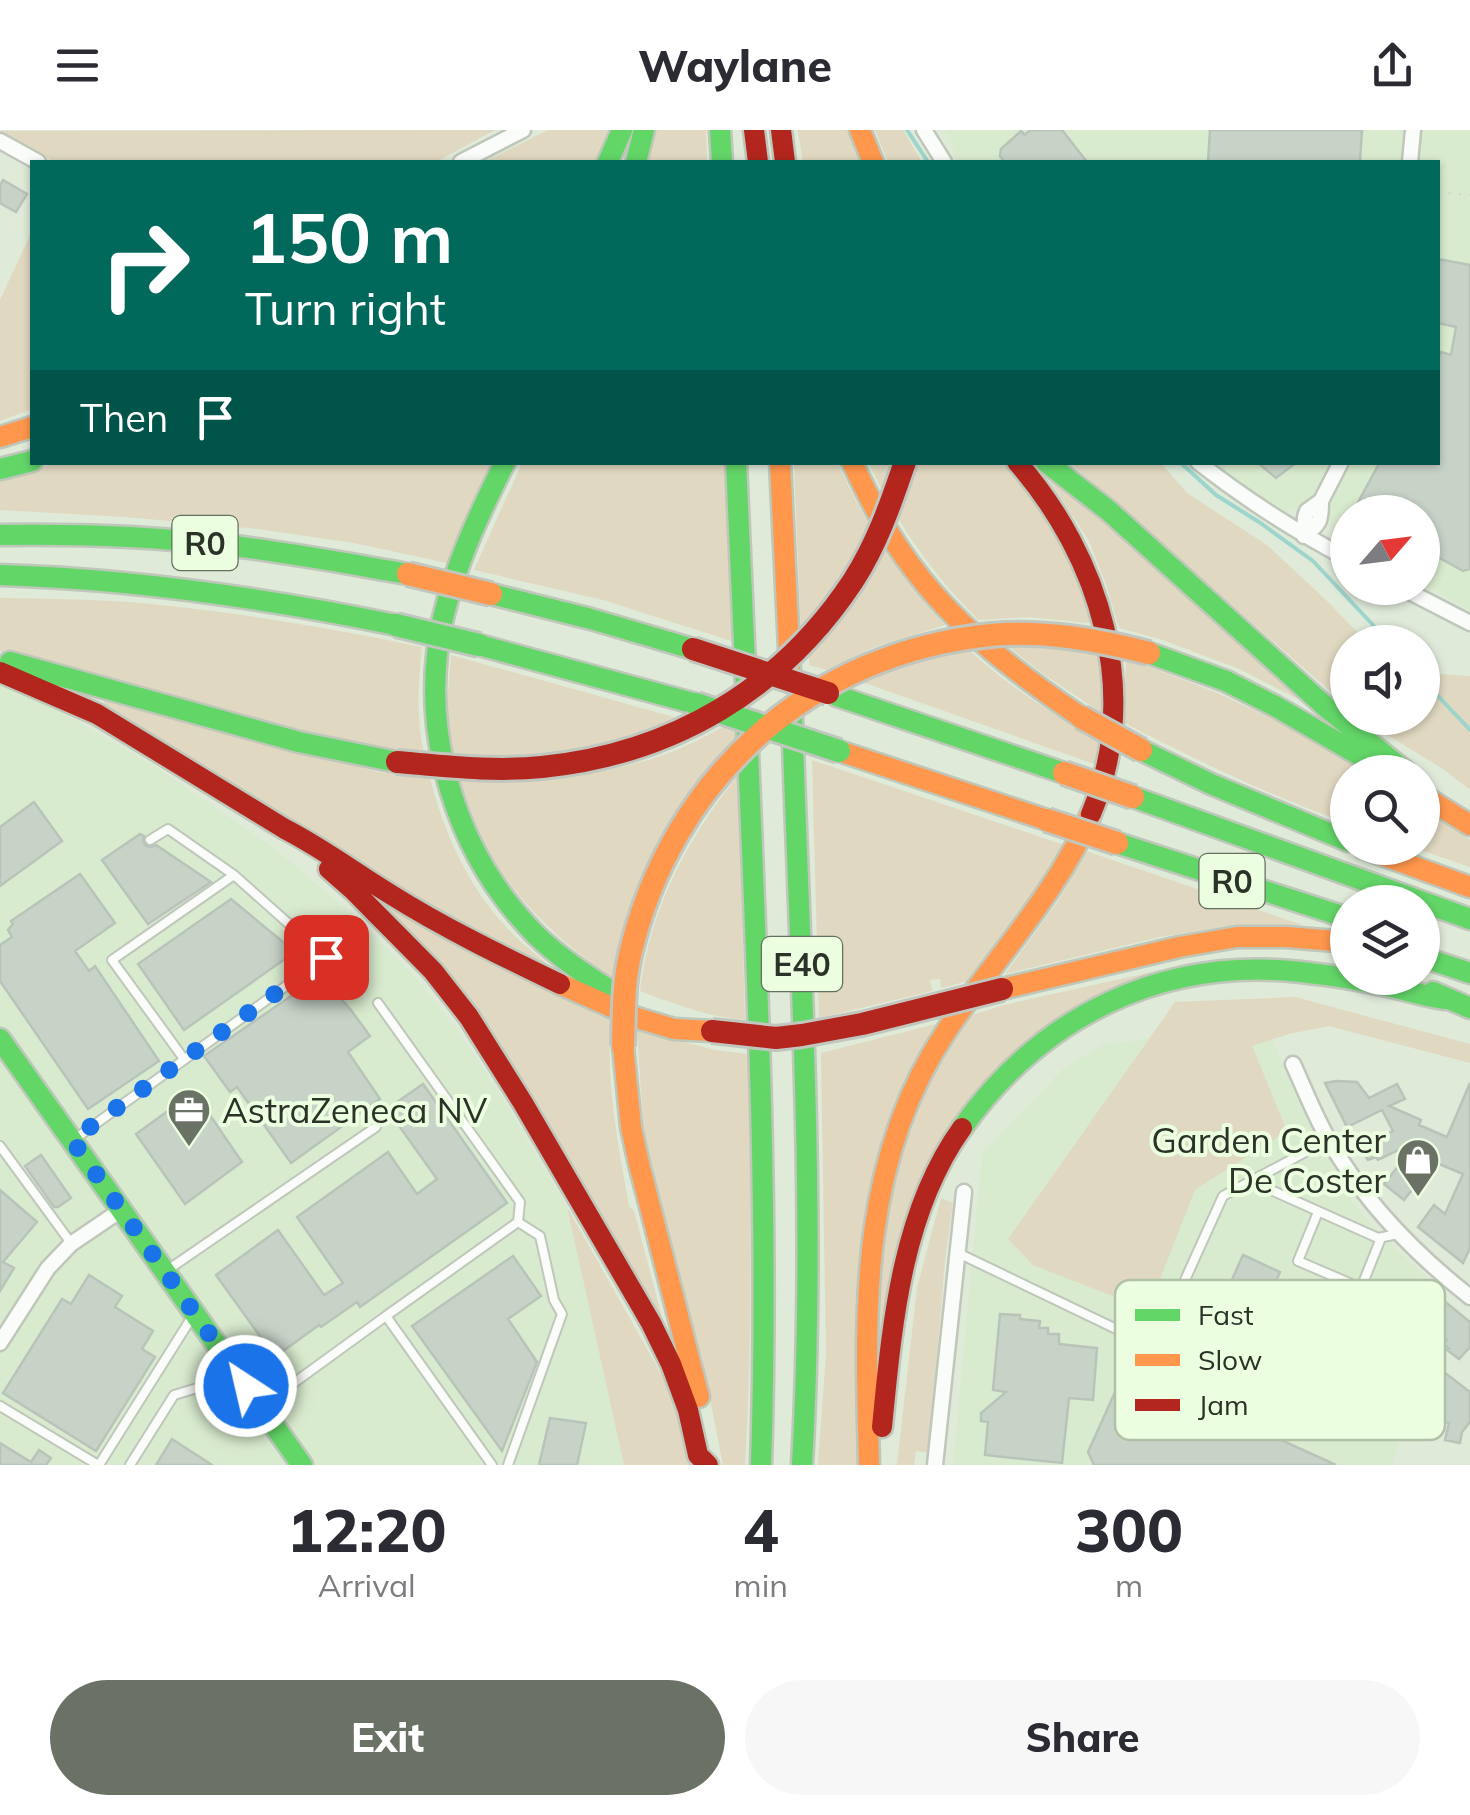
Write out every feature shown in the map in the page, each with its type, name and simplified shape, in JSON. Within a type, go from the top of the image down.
[{"type":"main road","points":[[609,160],[622,130]]},
{"type":"main road","points":[[636,160],[644,130]]},
{"type":"main road","points":[[720,130],[722,160]]},
{"type":"main road","points":[[754,130],[758,160]]},
{"type":"main road","points":[[781,130],[785,160]]},
{"type":"main road","points":[[860,130],[872,160]]},
{"type":"main road","points":[[0,437],[30,428]]},
{"type":"main road","points":[[0,469],[30,462]]},
{"type":"main road","points":[[504,465],[461,557],[438,641],[437,739],[456,813],[470,845],[504,898],[570,965],[638,1006],[712,1032]]},
{"type":"main road","name":"E40","points":[[736,465],[766,1186],[761,1465]]},
{"type":"main road","name":"E40","points":[[780,465],[807,1139],[808,1361],[802,1465]]},
{"type":"main road","points":[[853,465],[885,530],[904,559],[938,602],[988,652],[1082,718],[1141,750],[1330,834]]},
{"type":"main road","points":[[0,659],[299,742],[397,762],[509,768],[587,761],[646,745],[712,716],[768,678],[801,648],[828,618],[867,559],[904,465]]},
{"type":"main road","points":[[868,1465],[866,1310],[876,1209],[889,1151],[924,1066],[1070,855],[1096,800],[1109,747],[1110,655],[1095,591],[1062,520],[1019,465]]},
{"type":"main road","points":[[1050,465],[1109,511],[1327,708],[1385,755]]},
{"type":"main road","name":"R0","points":[[0,534],[217,544],[302,556],[408,574],[592,619],[1064,773],[1470,919]]},
{"type":"main road","name":"R0","points":[[0,576],[192,588],[310,607],[479,645],[696,704],[1330,912]]},
{"type":"main road","points":[[710,1465],[699,1400],[631,1127],[623,1046],[630,956],[640,915],[674,835],[717,775],[747,742],[802,700],[856,670],[938,642],[1033,634],[1082,638],[1149,653],[1226,681],[1359,755]]},
{"type":"main road","points":[[0,672],[96,714],[240,798],[284,829],[353,890],[433,971],[470,1017],[515,1089],[651,1324],[672,1364],[698,1456],[710,1465]]},
{"type":"main road","points":[[1440,805],[1470,825]]},
{"type":"main road","points":[[284,829],[317,845],[446,926],[615,1010],[674,1029],[776,1038],[829,1032],[1179,947],[1236,937],[1330,941]]},
{"type":"main road","points":[[1410,865],[1470,887]]},
{"type":"main road","points":[[1179,947],[1244,950],[1330,962]]},
{"type":"main road","points":[[1440,949],[1470,958]]},
{"type":"main road","points":[[1440,963],[1470,973]]},
{"type":"main road","points":[[880,1465],[899,1282],[914,1226],[941,1161],[963,1125],[993,1086],[1030,1050],[1105,1003],[1141,988],[1213,972],[1314,972],[1446,999]]},
{"type":"main road","points":[[1439,995],[1470,1008]]},
{"type":"main road","points":[[0,1039],[302,1465]]},
{"type":"street","points":[[465,160],[523,130]]},
{"type":"street","points":[[924,130],[943,160]]},
{"type":"street","points":[[1410,160],[1412,130]]},
{"type":"street","points":[[0,141],[34,160]]},
{"type":"street","points":[[1202,465],[1258,506],[1330,550]]},
{"type":"street","points":[[1304,536],[1304,517],[1321,501],[1339,465]]},
{"type":"street","points":[[1435,605],[1470,623]]},
{"type":"street","points":[[1293,1064],[1328,1140],[1374,1208],[1432,1268],[1470,1297]]},
{"type":"street","points":[[936,1465],[964,1192]]},
{"type":"street","points":[[0,1343],[48,1268],[71,1244],[121,1210]]},
{"type":"lane","points":[[72,1140],[326,957],[234,876],[168,828],[150,840]]},
{"type":"lane","points":[[184,1059],[112,960],[234,876]]},
{"type":"lane","points":[[260,1407],[518,1222],[520,1202],[378,1002]]},
{"type":"lane","points":[[165,1272],[376,1127]]},
{"type":"lane","points":[[1185,1280],[1223,1196],[1328,1140]]},
{"type":"lane","points":[[0,1146],[71,1244]]},
{"type":"lane","points":[[1250,1182],[1378,1238],[1398,1234]]},
{"type":"lane","points":[[1318,1212],[1298,1261],[1342,1280]]},
{"type":"lane","points":[[508,1465],[562,1314],[554,1300],[540,1236],[518,1222]]},
{"type":"lane","points":[[1364,1280],[1382,1238]]},
{"type":"lane","points":[[958,1252],[1115,1328]]},
{"type":"lane","points":[[0,1406],[98,1465],[194,1313]]},
{"type":"lane","points":[[386,1316],[492,1465]]},
{"type":"lane","points":[[130,1465],[174,1395],[204,1386],[231,1365]]},
{"type":"path","points":[[1440,192],[1470,195]]},
{"type":"shaded area","points":[[495,130],[440,160],[51,160],[0,131]]},
{"type":"shaded area","points":[[548,130],[608,130],[596,160],[488,160]]},
{"type":"shaded area","points":[[655,130],[706,130],[707,160],[649,160]]},
{"type":"shaded area","points":[[798,130],[853,130],[865,160],[803,160]]},
{"type":"shaded area","points":[[875,130],[903,130],[921,160],[887,160]]},
{"type":"shaded area","points":[[944,130],[1470,130],[1470,611],[1440,594],[1440,495],[1330,495],[1330,522],[1328,502],[1315,496],[1283,514],[1213,465],[1440,465],[1440,160],[959,160]]},
{"type":"shaded area","points":[[30,235],[30,410],[0,421],[0,300]]},
{"type":"shaded area","points":[[50,465],[490,465],[447,563],[354,543],[258,529],[0,510],[0,477]]},
{"type":"shaded area","points":[[521,465],[724,465],[735,642],[603,600],[474,570]]},
{"type":"shaded area","points":[[794,465],[839,465],[884,548],[945,625],[872,648],[826,670],[809,665],[810,628],[801,637]]},
{"type":"shaded area","points":[[870,465],[1004,465],[1049,513],[1098,624],[1029,617],[978,620],[916,546]]},
{"type":"shaded area","points":[[1072,465],[1163,465],[1187,493],[1267,545],[1350,625],[1330,625],[1330,691]]},
{"type":"shaded area","points":[[1052,475],[1300,693],[1298,699],[1239,669],[1119,628],[1088,539],[1048,479]]},
{"type":"shaded area","points":[[0,598],[107,601],[202,610],[422,647],[418,701],[424,754],[321,737],[0,651]]},
{"type":"shaded area","points":[[1006,645],[1101,651],[1103,714],[1042,673]]},
{"type":"shaded area","points":[[968,649],[1015,688],[1101,742],[1097,765],[862,682],[926,657]]},
{"type":"shaded area","points":[[451,655],[688,721],[572,757],[452,758],[447,705]]},
{"type":"shaded area","points":[[1126,658],[1215,692],[1314,738],[1340,755],[1330,755],[1330,817],[1206,764],[1124,723]]},
{"type":"shaded area","points":[[1440,674],[1470,676],[1470,790],[1440,767],[1440,755],[1420,755],[1388,735],[1440,735]]},
{"type":"shaded area","points":[[0,685],[36,698],[153,765],[274,848],[346,909],[416,978],[457,1029],[567,1207],[624,1465],[0,1465]]},
{"type":"shaded area","points":[[105,701],[378,772],[430,778],[442,819],[469,877],[514,935],[561,975],[485,939],[103,705]]},
{"type":"shaded area","points":[[723,727],[741,733],[709,768],[614,981],[560,938],[519,895],[486,845],[460,780],[538,779],[615,768],[673,751]]},
{"type":"shaded area","points":[[812,760],[1067,846],[972,980],[941,988],[940,979],[930,980],[932,991],[819,1018]]},
{"type":"shaded area","points":[[738,775],[745,1020],[705,1013],[640,991],[652,931],[674,876],[703,824]]},
{"type":"shaded area","points":[[1440,819],[1470,840],[1470,867],[1440,857]]},
{"type":"shaded area","points":[[1086,851],[1302,925],[1228,926],[1160,937],[1005,974],[1058,901]]},
{"type":"shaded area","points":[[367,891],[611,1016],[611,1088],[621,1159],[629,1206],[634,1211],[662,1317]]},
{"type":"shaded area","points":[[1179,966],[1056,1020],[907,1214],[892,1265],[878,1375],[881,1258],[903,1151],[931,1078],[972,1015]]},
{"type":"shaded area","points":[[1295,997],[1470,1044],[1470,1063],[1329,1026],[1252,1046],[1287,1131],[1195,1190],[1160,1280],[1115,1280],[1115,1297],[1033,1265],[1008,1239],[1175,1002]]},
{"type":"shaded area","points":[[940,1023],[897,1106],[860,1465],[818,1465],[826,1354],[821,1053]]},
{"type":"shaded area","points":[[1264,1023],[1312,1128],[1353,1203],[1430,1280],[1115,1280],[1115,1440],[1400,1440],[1392,1465],[953,1465],[982,1153],[1062,1070],[1101,1045],[1195,1028]]},
{"type":"shaded area","points":[[637,1030],[715,1050],[748,1054],[750,1311],[745,1465],[723,1465],[702,1358],[643,1123]]},
{"type":"shaded area","points":[[941,1198],[953,1203],[929,1453],[916,1451],[914,1465],[897,1465],[917,1288]]},
{"type":"shaded area","points":[[567,1207],[664,1379],[684,1429],[690,1465],[624,1465]]},
{"type":"building","points":[[1030,130],[1062,130],[1085,160],[1003,160],[1001,149],[1021,131],[1025,135]]},
{"type":"building","points":[[1210,130],[1362,130],[1360,160],[1208,160]]},
{"type":"building","points":[[3,180],[27,194],[16,212],[0,203]]},
{"type":"building","points":[[1440,259],[1470,265],[1470,569],[1463,571],[1440,558],[1440,495],[1362,495],[1378,465],[1440,465],[1440,354],[1451,355],[1456,327],[1440,323]]},
{"type":"building","points":[[1261,465],[1293,465],[1276,478]]},
{"type":"building","points":[[34,802],[62,841],[0,886],[0,827]]},
{"type":"building","points":[[140,834],[146,846],[156,845],[211,882],[148,924],[102,860]]},
{"type":"building","points":[[80,874],[115,923],[75,951],[89,971],[95,966],[159,1061],[88,1109],[0,981],[0,945],[12,937],[8,930],[11,921]]},
{"type":"building","points":[[231,899],[295,952],[184,1030],[138,964]]},
{"type":"building","points":[[320,976],[370,1036],[348,1052],[380,1099],[291,1163],[237,1087],[230,1092],[204,1056]]},
{"type":"building","points":[[1357,1082],[1369,1098],[1397,1084],[1405,1099],[1389,1106],[1447,1137],[1470,1083],[1470,1248],[1463,1263],[1418,1227],[1434,1205],[1445,1214],[1463,1174],[1432,1161],[1404,1200],[1384,1184],[1419,1140],[1378,1160],[1368,1160],[1360,1147],[1393,1131],[1382,1110],[1347,1127],[1325,1083]]},
{"type":"building","points":[[423,1084],[507,1203],[360,1307],[357,1302],[275,1357],[216,1275],[278,1230],[324,1295],[343,1283],[297,1217],[388,1152],[417,1194],[437,1179],[387,1109]]},
{"type":"building","name":"AstraZeneca NV","points":[[194,1092],[242,1162],[185,1204],[136,1134]]},
{"type":"building","points":[[41,1155],[71,1198],[58,1207],[54,1207],[25,1166]]},
{"type":"building","points":[[0,1190],[37,1222],[3,1262],[14,1268],[0,1291]]},
{"type":"building","points":[[1243,1255],[1280,1272],[1277,1280],[1232,1280]]},
{"type":"building","points":[[513,1256],[541,1296],[508,1319],[537,1362],[502,1451],[412,1326]]},
{"type":"building","points":[[89,1275],[122,1296],[115,1307],[153,1331],[142,1349],[155,1357],[96,1451],[3,1393],[62,1299],[71,1304]]},
{"type":"building","points":[[1445,1302],[1470,1322],[1470,1347],[1459,1359],[1447,1350]]},
{"type":"building","points":[[1000,1314],[1040,1321],[1039,1328],[1048,1328],[1048,1334],[1059,1334],[1059,1344],[1097,1348],[1093,1400],[1069,1398],[1062,1463],[985,1455],[988,1422],[981,1421],[981,1413],[1006,1392],[993,1390]]},
{"type":"building","points":[[1445,1373],[1470,1392],[1470,1422],[1460,1443],[1445,1440],[1449,1423],[1445,1422]]},
{"type":"building","points":[[1115,1392],[1115,1440],[1281,1440],[1336,1465],[1094,1465],[1088,1452]]},
{"type":"building","points":[[550,1418],[586,1423],[577,1465],[539,1465]]},
{"type":"building","points":[[172,1439],[212,1465],[156,1465]]},
{"type":"building","points":[[0,1443],[31,1462],[39,1450],[51,1458],[46,1465],[0,1465]]},
{"type":"waterway","points":[[907,130],[927,160]]},
{"type":"waterway","points":[[1183,465],[1216,495],[1313,561],[1373,625]]},
{"type":"waterway","points":[[1440,698],[1470,730]]},
{"type":"traffic: fast","points":[[609,160],[622,130]]},
{"type":"traffic: fast","points":[[636,160],[644,130]]},
{"type":"traffic: fast","points":[[720,130],[722,160]]},
{"type":"traffic: fast","points":[[0,469],[30,462]]},
{"type":"traffic: fast","points":[[504,465],[462,558],[443,618],[436,661],[440,746],[464,828],[508,902],[556,953],[622,998]]},
{"type":"traffic: fast","points":[[736,465],[746,687]]},
{"type":"traffic: fast","points":[[1050,465],[1109,511],[1327,708],[1385,755]]},
{"type":"traffic: fast","points":[[0,535],[190,541],[408,574]]},
{"type":"traffic: fast","points":[[0,575],[199,591],[396,625]]},
{"type":"traffic: fast","points":[[491,594],[693,649]]},
{"type":"traffic: fast","points":[[396,625],[479,645]]},
{"type":"traffic: fast","points":[[479,645],[696,704]]},
{"type":"traffic: fast","points":[[1149,653],[1226,681],[1359,755]]},
{"type":"traffic: fast","points":[[10,662],[299,742],[397,762]]},
{"type":"traffic: fast","points":[[837,696],[1064,773]]},
{"type":"traffic: fast","points":[[696,704],[839,751]]},
{"type":"traffic: fast","points":[[792,715],[807,1184],[802,1465]]},
{"type":"traffic: fast","points":[[747,727],[763,1188],[761,1465]]},
{"type":"traffic: fast","points":[[1141,750],[1330,834]]},
{"type":"traffic: fast","points":[[1133,797],[1470,919]]},
{"type":"traffic: fast","points":[[1117,843],[1330,912]]},
{"type":"traffic: fast","points":[[1440,963],[1470,973]]},
{"type":"traffic: fast","points":[[962,1128],[994,1088],[1029,1054],[1068,1025],[1110,1002],[1154,985],[1201,974],[1250,970],[1301,972],[1445,999]]},
{"type":"traffic: fast","points":[[1440,995],[1470,1008]]},
{"type":"traffic: fast","points":[[0,1039],[302,1465]]},
{"type":"traffic: slow","points":[[860,130],[872,160]]},
{"type":"traffic: slow","points":[[0,437],[30,428]]},
{"type":"traffic: slow","points":[[780,465],[790,670]]},
{"type":"traffic: slow","points":[[854,465],[890,534],[935,595],[980,640],[1081,717]]},
{"type":"traffic: slow","points":[[408,574],[491,594]]},
{"type":"traffic: slow","points":[[623,1046],[630,955],[650,891],[678,833],[715,781],[758,735],[808,697],[864,668],[925,647],[991,635],[1071,637],[1149,653]]},
{"type":"traffic: slow","points":[[1081,717],[1141,750]]},
{"type":"traffic: slow","points":[[839,751],[1047,820]]},
{"type":"traffic: slow","points":[[1064,773],[1133,797]]},
{"type":"traffic: slow","points":[[1440,806],[1470,825]]},
{"type":"traffic: slow","points":[[869,1465],[868,1295],[882,1186],[897,1132],[918,1080],[947,1030],[1043,899],[1091,814]]},
{"type":"traffic: slow","points":[[1047,820],[1117,843]]},
{"type":"traffic: slow","points":[[1410,865],[1470,887]]},
{"type":"traffic: slow","points":[[1002,989],[1237,937],[1330,941]]},
{"type":"traffic: slow","points":[[560,984],[634,1017],[674,1029],[712,1031]]},
{"type":"traffic: slow","points":[[623,1046],[639,1164],[699,1397]]},
{"type":"traffic: jam","points":[[754,130],[758,160]]},
{"type":"traffic: jam","points":[[781,130],[785,160]]},
{"type":"traffic: jam","points":[[397,762],[506,769],[590,760],[679,731],[719,710],[757,684],[824,620],[869,553],[904,465]]},
{"type":"traffic: jam","points":[[1019,465],[1071,540],[1104,628],[1112,674],[1113,721],[1106,768],[1091,814]]},
{"type":"traffic: jam","points":[[693,649],[828,693]]},
{"type":"traffic: jam","points":[[0,672],[97,714],[410,906],[560,984]]},
{"type":"traffic: jam","points":[[329,869],[433,971],[469,1017],[651,1323],[688,1410],[698,1455],[708,1465]]},
{"type":"traffic: jam","points":[[712,1031],[776,1038],[802,1035],[1002,989]]},
{"type":"traffic: jam","points":[[882,1427],[896,1310],[913,1233],[941,1161],[962,1128]]},
{"type":"place","name":"AstraZeneca NV","points":[[189,1148]]},
{"type":"place","name":"Garden Center De Coster","points":[[1418,1198]]},
{"type":"route","points":[[246,1386],[72,1140],[326,957]]}]
